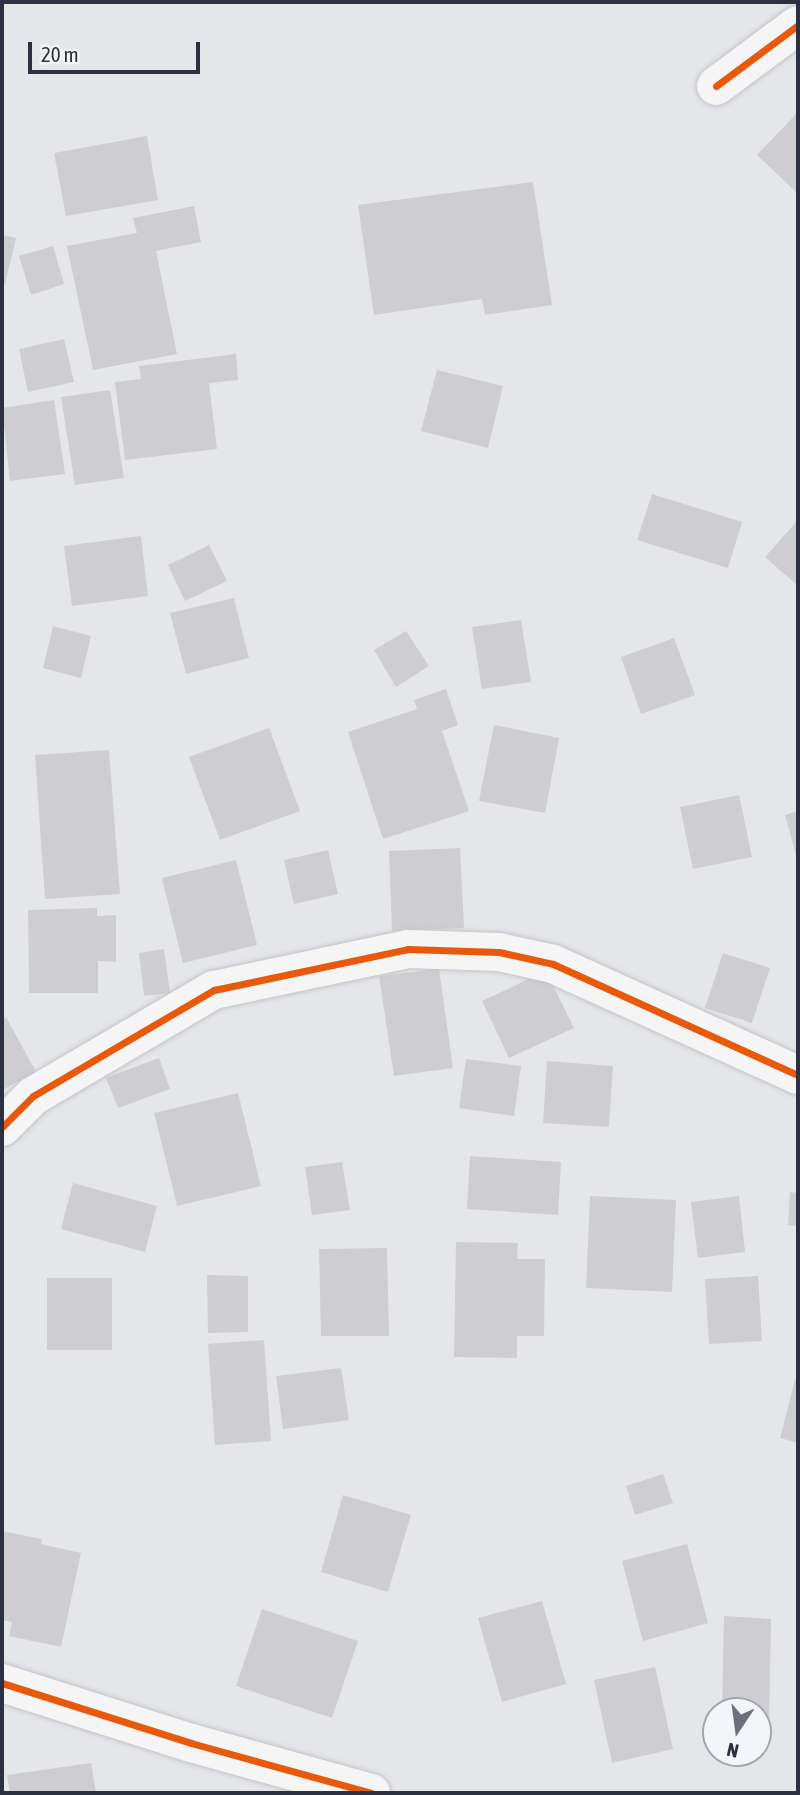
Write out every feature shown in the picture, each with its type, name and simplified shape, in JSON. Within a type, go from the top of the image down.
[{"type":"street","points":[[716,86],[798,25]]},
{"type":"street","points":[[2,1127],[33,1096],[214,990],[408,949],[499,952],[554,964],[798,1075]]},
{"type":"street","points":[[2,1683],[191,1743],[371,1793]]},
{"type":"building","points":[[798,112],[798,194],[757,155]]},
{"type":"building","points":[[147,136],[158,200],[66,216],[54,153]]},
{"type":"building","points":[[533,182],[552,305],[485,315],[482,299],[374,315],[358,205]]},
{"type":"building","points":[[194,206],[201,242],[156,251],[177,354],[93,370],[67,246],[137,233],[133,218]]},
{"type":"building","points":[[2,235],[16,238],[5,284],[2,284]]},
{"type":"building","points":[[53,246],[64,284],[31,295],[19,256]]},
{"type":"building","points":[[64,339],[74,382],[28,392],[19,349]]},
{"type":"building","points":[[236,354],[238,380],[209,383],[217,449],[125,460],[115,382],[141,379],[139,366]]},
{"type":"building","points":[[437,370],[503,386],[488,448],[421,431]]},
{"type":"building","points":[[110,390],[124,478],[75,485],[61,397]]},
{"type":"building","points":[[54,400],[65,474],[10,481],[2,408]]},
{"type":"building","points":[[652,494],[742,522],[728,568],[637,540]]},
{"type":"building","points":[[798,520],[798,586],[765,557]]},
{"type":"building","points":[[141,536],[148,596],[72,606],[64,546]]},
{"type":"building","points":[[209,545],[227,581],[185,601],[168,565]]},
{"type":"building","points":[[234,598],[249,658],[186,674],[170,613]]},
{"type":"building","points":[[521,620],[531,682],[482,689],[472,627]]},
{"type":"building","points":[[53,626],[91,636],[81,678],[43,668]]},
{"type":"building","points":[[406,631],[429,666],[396,687],[374,650]]},
{"type":"building","points":[[674,638],[695,695],[641,714],[621,657]]},
{"type":"building","points":[[446,689],[458,725],[442,731],[469,811],[383,839],[348,732],[417,709],[414,700]]},
{"type":"building","points":[[494,725],[559,738],[545,813],[479,801]]},
{"type":"building","points":[[269,728],[300,811],[220,840],[189,757]]},
{"type":"building","points":[[109,750],[120,894],[45,899],[35,755]]},
{"type":"building","points":[[739,795],[752,857],[693,869],[680,807]]},
{"type":"building","points":[[798,811],[798,858],[797,859],[785,815]]},
{"type":"building","points":[[460,848],[464,928],[392,931],[389,851]]},
{"type":"building","points":[[328,850],[338,894],[294,904],[284,860]]},
{"type":"building","points":[[236,860],[257,945],[183,963],[162,878]]},
{"type":"building","points":[[97,908],[97,916],[116,915],[116,962],[98,961],[98,993],[29,993],[28,910]]},
{"type":"building","points":[[164,949],[170,993],[144,996],[139,953]]},
{"type":"building","points":[[723,953],[770,968],[752,1023],[705,1008]]},
{"type":"building","points":[[439,969],[453,1068],[394,1076],[379,976]]},
{"type":"building","points":[[546,971],[574,1028],[509,1058],[482,1001]]},
{"type":"building","points":[[6,1017],[36,1072],[2,1090],[2,1020]]},
{"type":"building","points":[[159,1058],[170,1089],[118,1108],[106,1078]]},
{"type":"building","points":[[466,1059],[521,1066],[514,1116],[459,1108]]},
{"type":"building","points":[[547,1061],[613,1066],[609,1127],[543,1123]]},
{"type":"building","points":[[238,1093],[261,1186],[177,1206],[154,1113]]},
{"type":"building","points":[[470,1156],[561,1162],[558,1215],[467,1209]]},
{"type":"building","points":[[342,1162],[350,1210],[312,1215],[305,1167]]},
{"type":"building","points":[[73,1183],[157,1206],[145,1252],[61,1229]]},
{"type":"building","points":[[790,1192],[798,1193],[798,1226],[788,1225]]},
{"type":"building","points":[[590,1196],[676,1200],[672,1292],[586,1288]]},
{"type":"building","points":[[739,1196],[745,1252],[698,1258],[691,1202]]},
{"type":"building","points":[[456,1242],[518,1243],[517,1259],[545,1259],[544,1336],[517,1336],[517,1358],[454,1357]]},
{"type":"building","points":[[387,1248],[389,1336],[321,1336],[319,1249]]},
{"type":"building","points":[[207,1275],[248,1276],[248,1332],[208,1333]]},
{"type":"building","points":[[758,1276],[762,1341],[709,1344],[705,1279]]},
{"type":"building","points":[[47,1278],[112,1278],[112,1350],[47,1350]]},
{"type":"building","points":[[264,1340],[271,1441],[215,1445],[208,1344]]},
{"type":"building","points":[[341,1368],[349,1420],[283,1429],[276,1376]]},
{"type":"building","points":[[795,1379],[798,1380],[798,1443],[780,1438]]},
{"type":"building","points":[[663,1474],[673,1503],[635,1515],[626,1486]]},
{"type":"building","points":[[343,1495],[411,1515],[388,1592],[321,1572]]},
{"type":"building","points":[[2,1531],[42,1539],[41,1544],[81,1553],[61,1647],[9,1636],[12,1622],[2,1620]]},
{"type":"building","points":[[687,1544],[708,1623],[643,1641],[622,1561]]},
{"type":"building","points":[[542,1601],[566,1684],[502,1702],[478,1618]]},
{"type":"building","points":[[262,1609],[358,1641],[332,1718],[236,1686]]},
{"type":"building","points":[[724,1616],[771,1619],[770,1697],[722,1697]]},
{"type":"building","points":[[655,1667],[673,1749],[612,1763],[594,1680]]},
{"type":"building","points":[[91,1763],[96,1793],[10,1793],[7,1775]]},
{"type":"cycle path","points":[[716,86],[798,25]]},
{"type":"cycle path","points":[[2,1127],[33,1096],[214,990],[408,949],[499,952],[553,964],[798,1075]]},
{"type":"cycle path","points":[[2,1683],[191,1743],[371,1793]]}]
